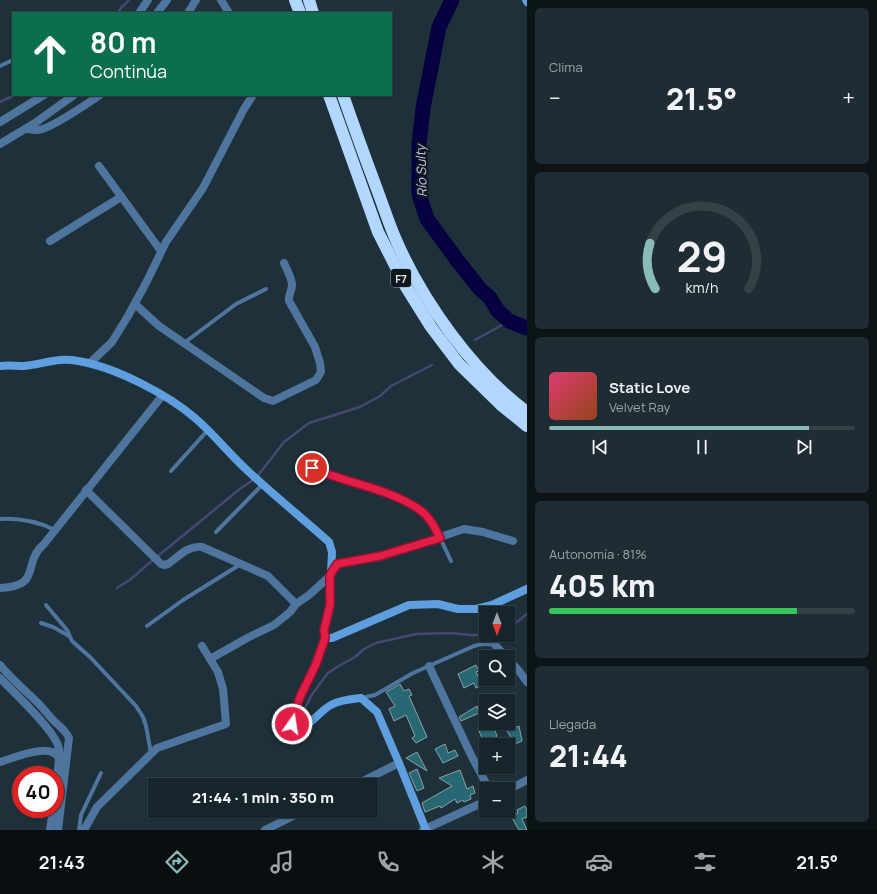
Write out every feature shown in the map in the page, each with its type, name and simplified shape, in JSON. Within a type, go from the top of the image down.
[{"type":"highway","points":[[295,0],[300,12]]},
{"type":"highway","points":[[309,0],[313,12]]},
{"type":"highway","name":"F7","points":[[330,96],[378,232],[406,287],[430,327],[459,364],[501,405],[527,426]]},
{"type":"highway","name":"F7","points":[[343,96],[396,240],[413,274],[465,353],[514,402],[527,412]]},
{"type":"street","points":[[140,12],[148,0]]},
{"type":"street","points":[[158,12],[167,0]]},
{"type":"street","points":[[189,12],[196,0]]},
{"type":"street","points":[[221,0],[227,12]]},
{"type":"street","points":[[0,122],[42,96]]},
{"type":"street","points":[[0,144],[26,129],[73,96]]},
{"type":"street","points":[[26,129],[39,130],[49,126],[80,109],[99,96]]},
{"type":"street","points":[[90,363],[112,342],[148,280],[161,251],[202,188],[252,96]]},
{"type":"street","points":[[99,166],[161,251]]},
{"type":"street","points":[[50,241],[121,197]]},
{"type":"street","points":[[135,304],[159,326],[184,343],[269,400],[277,400],[316,380],[321,372],[315,348],[289,301],[288,295],[292,286],[291,279],[284,263]]},
{"type":"street","points":[[0,366],[23,366],[66,359],[90,363],[128,377],[162,396],[183,409],[208,430],[249,472],[329,542],[332,552],[330,605],[324,630],[325,638],[316,664],[300,697],[292,724],[295,728],[305,726],[322,709],[341,701],[361,698],[377,712],[400,763],[425,830],[479,804]]},
{"type":"street","points":[[0,588],[17,586],[27,580],[36,554],[162,396]]},
{"type":"street","points":[[86,490],[161,564],[168,564],[190,548],[196,546],[202,547],[268,576],[296,604]]},
{"type":"street","points":[[210,659],[274,625],[330,575],[337,564],[380,556],[440,538],[464,529],[483,532],[513,541]]},
{"type":"street","points":[[325,638],[332,638],[409,605],[438,604],[458,609],[476,610],[492,605],[527,589]]},
{"type":"street","points":[[84,830],[97,807],[157,748],[226,724],[223,689],[218,672],[202,646]]},
{"type":"street","points":[[496,646],[500,650]]},
{"type":"street","points":[[0,665],[8,675],[39,704],[55,722],[60,725],[67,733],[69,738],[58,830]]},
{"type":"street","points":[[429,666],[485,782]]},
{"type":"street","points":[[515,666],[527,682]]},
{"type":"street","points":[[0,678],[34,713],[55,738],[59,748],[58,766]]},
{"type":"street","points":[[55,722],[55,738]]},
{"type":"street","points":[[0,762],[43,751],[51,751],[59,758]]},
{"type":"street","points":[[370,778],[400,763]]},
{"type":"street","points":[[515,786],[527,780]]},
{"type":"street","points":[[50,830],[52,818]]},
{"type":"street","points":[[269,829],[290,818]]},
{"type":"lane","points":[[0,66],[12,60]]},
{"type":"lane","points":[[184,343],[236,304],[266,289]]},
{"type":"lane","points":[[171,471],[208,430]]},
{"type":"lane","points":[[299,462],[326,474],[394,496],[421,511],[435,527],[451,561]]},
{"type":"lane","points":[[216,532],[262,484]]},
{"type":"lane","points":[[0,519],[27,520],[43,524],[55,530]]},
{"type":"lane","points":[[147,626],[183,600],[241,564]]},
{"type":"lane","points":[[46,605],[67,630],[72,641],[90,657],[136,706],[144,721],[151,753]]},
{"type":"lane","points":[[41,623],[69,636]]},
{"type":"lane","points":[[361,698],[375,695],[429,666],[482,644],[496,646]]},
{"type":"lane","points":[[79,830],[81,815],[101,772]]},
{"type":"building","points":[[476,665],[479,671],[476,672],[480,686],[476,688],[474,683],[464,688],[458,674]]},
{"type":"building","points":[[400,684],[404,691],[409,689],[412,695],[409,696],[427,737],[416,743],[412,738],[415,736],[406,715],[394,721],[389,709],[395,706],[386,692]]},
{"type":"building","points":[[477,706],[479,713],[461,721],[459,717]]},
{"type":"building","points":[[519,726],[522,741],[515,744],[515,738],[511,738],[507,731],[515,730],[515,728]]},
{"type":"building","points":[[478,729],[495,730],[497,736],[494,738],[482,738]]},
{"type":"building","points":[[445,744],[448,753],[455,750],[458,756],[443,763],[435,749]]},
{"type":"building","points":[[417,752],[427,771],[406,758]]},
{"type":"building","points":[[417,769],[424,788],[417,791],[409,773]]},
{"type":"building","points":[[460,770],[467,789],[473,786],[475,793],[470,795],[471,799],[464,802],[463,800],[457,803],[455,799],[441,808],[440,806],[425,812],[422,803],[452,786],[439,778]]},
{"type":"building","points":[[525,806],[527,810],[527,817],[522,819],[527,830],[519,830],[512,818],[515,818],[515,814],[518,813],[517,810]]},
{"type":"waterway","points":[[119,12],[129,0]]},
{"type":"waterway","name":"Río Sulty","points":[[452,0],[439,27],[423,108],[419,144],[419,194],[427,219],[480,289],[490,298],[498,311],[509,321],[527,328]]},
{"type":"waterway","points":[[0,102],[13,96]]},
{"type":"waterway","points":[[475,340],[509,321]]},
{"type":"waterway","points":[[117,588],[131,579],[241,488],[256,478],[284,442],[309,423],[360,407],[380,396],[391,386],[432,365]]},
{"type":"waterway","points":[[515,623],[527,614]]},
{"type":"waterway","points":[[301,717],[311,696],[327,674],[355,657],[364,649],[376,643],[416,634],[451,633],[479,635]]},
{"type":"route","points":[[292,724],[300,697],[316,664],[325,638],[324,630],[329,614],[331,596],[330,575],[337,564],[380,556],[440,538],[431,521],[421,511],[406,502],[394,496],[312,468]]}]
